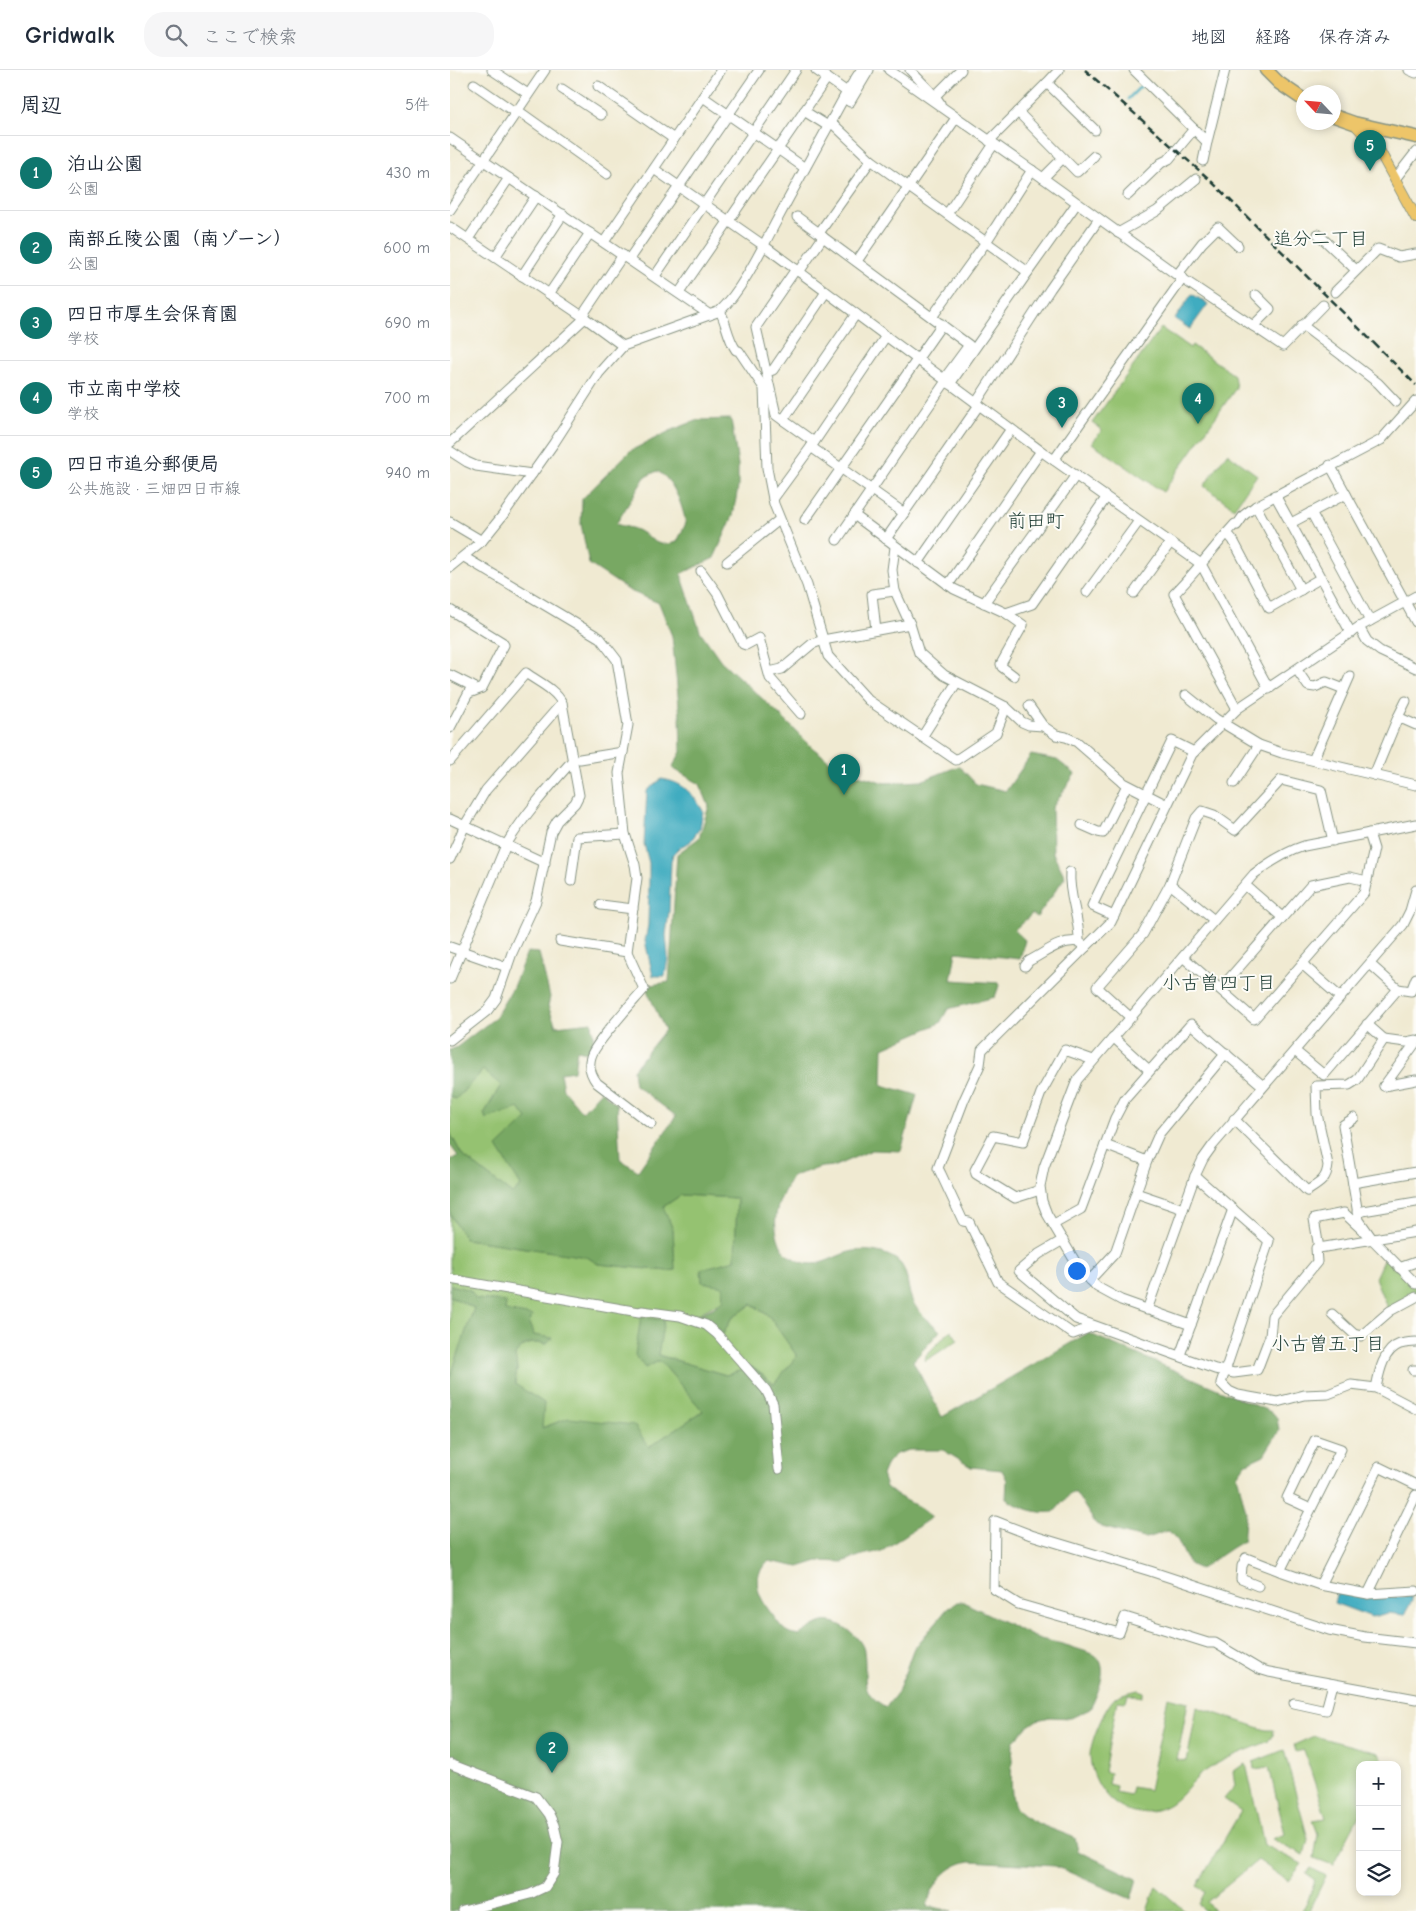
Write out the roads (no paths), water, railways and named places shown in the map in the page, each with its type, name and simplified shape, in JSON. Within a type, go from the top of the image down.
[{"type":"highway","points":[[1266,70],[1296,94]]},
{"type":"highway","points":[[1341,118],[1416,137]]},
{"type":"main road","points":[[1354,123],[1379,150],[1416,218]]},
{"type":"street","points":[[492,70],[528,94]]},
{"type":"street","points":[[450,210],[545,70]]},
{"type":"street","points":[[604,242],[722,70]]},
{"type":"street","points":[[450,443],[584,317],[679,186],[759,70]]},
{"type":"street","points":[[655,276],[796,70]]},
{"type":"street","points":[[816,70],[846,95],[850,102],[869,70]]},
{"type":"street","points":[[450,567],[482,541],[503,515],[554,443],[599,373],[623,346],[720,311],[734,295],[861,70]]},
{"type":"street","points":[[889,70],[1180,276],[1283,346],[1323,305]]},
{"type":"street","points":[[910,70],[935,96],[943,108]]},
{"type":"street","points":[[935,96],[961,70]]},
{"type":"street","points":[[947,214],[992,142],[1059,70]]},
{"type":"street","points":[[1134,70],[1207,142]]},
{"type":"street","points":[[1203,161],[1225,70]]},
{"type":"street","points":[[1408,70],[1416,73]]},
{"type":"street","points":[[679,293],[827,78]]},
{"type":"street","points":[[1047,83],[1095,130]]},
{"type":"street","points":[[474,84],[607,174]]},
{"type":"street","points":[[598,86],[674,139]]},
{"type":"street","points":[[562,89],[601,116]]},
{"type":"street","points":[[703,98],[805,168]]},
{"type":"street","points":[[804,111],[830,124],[871,160],[1028,272]]},
{"type":"street","points":[[1018,112],[1077,172],[1094,156]]},
{"type":"street","points":[[857,261],[956,118]]},
{"type":"street","points":[[1128,195],[1169,158],[1194,129]]},
{"type":"street","points":[[450,138],[710,314]]},
{"type":"street","points":[[1395,179],[1416,152]]},
{"type":"street","points":[[1043,178],[1063,158]]},
{"type":"street","points":[[871,160],[756,327],[776,415],[841,468],[904,513]]},
{"type":"street","points":[[654,169],[797,270],[1011,429],[1200,564],[1269,689]]},
{"type":"street","points":[[932,317],[986,242],[1032,170]]},
{"type":"street","points":[[468,239],[509,178]]},
{"type":"street","points":[[1118,232],[1157,211],[1196,179]]},
{"type":"street","points":[[495,258],[536,196]]},
{"type":"street","points":[[837,540],[947,381],[1077,203]]},
{"type":"street","points":[[522,276],[563,214]]},
{"type":"street","points":[[797,217],[969,345],[947,381]]},
{"type":"street","points":[[886,539],[977,404],[1034,313],[1099,219]]},
{"type":"street","points":[[450,227],[584,317],[623,346]]},
{"type":"street","points":[[1054,460],[1202,242],[1218,227],[1238,246]]},
{"type":"street","points":[[549,294],[590,233]]},
{"type":"street","points":[[1318,234],[1356,270]]},
{"type":"street","points":[[1336,292],[1378,249],[1399,257],[1416,254]]},
{"type":"street","points":[[767,372],[773,370],[826,292]]},
{"type":"street","points":[[1253,326],[1270,309],[1256,295]]},
{"type":"street","points":[[720,311],[726,322],[726,332],[730,342],[739,351],[764,388],[767,468],[773,499],[779,520],[807,585],[828,656],[868,700],[956,760],[996,734],[1006,707]]},
{"type":"street","points":[[783,420],[856,314]]},
{"type":"street","points":[[805,520],[942,324]]},
{"type":"street","points":[[1302,325],[1378,383],[1396,402]]},
{"type":"street","points":[[773,499],[886,336]]},
{"type":"street","points":[[1237,709],[1174,594],[1244,515],[1276,494],[1381,440],[1416,401]]},
{"type":"street","points":[[918,563],[1011,429]]},
{"type":"street","points":[[450,451],[476,466],[532,474]]},
{"type":"street","points":[[948,585],[1042,451]]},
{"type":"street","points":[[1330,465],[1416,622]]},
{"type":"street","points":[[984,603],[1076,475]]},
{"type":"street","points":[[1276,494],[1351,633]]},
{"type":"street","points":[[1291,523],[1346,494]]},
{"type":"street","points":[[1006,613],[1032,604],[1106,498]]},
{"type":"street","points":[[1256,506],[1301,590]]},
{"type":"street","points":[[1311,512],[1370,621]]},
{"type":"street","points":[[854,516],[948,585],[961,593],[1006,613],[1023,625],[1001,664],[1002,667],[1014,676]]},
{"type":"street","points":[[727,562],[779,520]]},
{"type":"street","points":[[1087,592],[1139,521]]},
{"type":"street","points":[[450,522],[482,541]]},
{"type":"street","points":[[1227,533],[1233,540],[1269,608],[1321,578]]},
{"type":"street","points":[[1134,593],[1170,543]]},
{"type":"street","points":[[895,547],[892,570],[895,592],[910,624],[919,653],[944,675],[1006,707],[1022,722],[1029,725],[1043,726]]},
{"type":"street","points":[[464,556],[600,638],[617,660],[628,725],[618,773],[625,834],[636,871],[628,952],[644,989],[591,1055],[591,1070],[592,1076],[597,1083],[652,1124]]},
{"type":"street","points":[[701,571],[717,593],[743,644],[746,645],[760,638],[770,678],[801,714]]},
{"type":"street","points":[[876,630],[872,594],[895,592]]},
{"type":"street","points":[[977,1253],[938,1168],[964,1100],[980,1065],[982,1050],[1083,945],[1111,922],[1194,752],[1222,722],[1237,709],[1359,627],[1416,596]]},
{"type":"street","points":[[450,610],[504,645],[482,688],[469,692]]},
{"type":"street","points":[[769,672],[782,668],[812,644],[823,640],[910,624]]},
{"type":"street","points":[[1359,627],[1367,641],[1380,651],[1416,668]]},
{"type":"street","points":[[1297,670],[1308,686],[1316,687],[1326,682],[1344,690]]},
{"type":"street","points":[[450,762],[526,673],[559,696],[577,760],[579,795],[575,803],[554,825],[551,832],[536,901],[507,968],[500,991],[490,1008],[450,1040]]},
{"type":"street","points":[[450,675],[472,686],[450,728]]},
{"type":"street","points":[[1313,760],[1350,676]]},
{"type":"street","points":[[922,737],[957,682]]},
{"type":"street","points":[[1186,694],[1222,722],[1259,745],[1282,753],[1416,784]]},
{"type":"street","points":[[1374,775],[1406,700]]},
{"type":"street","points":[[450,859],[465,825],[478,802],[495,779],[562,703]]},
{"type":"street","points":[[1029,706],[1043,726],[1056,735],[1066,736],[1077,742],[1127,785],[1167,804]]},
{"type":"street","points":[[1398,717],[1416,725]]},
{"type":"street","points":[[1114,916],[1092,906],[1146,794],[1172,741],[1194,752]]},
{"type":"street","points":[[1234,783],[1259,745]]},
{"type":"street","points":[[450,979],[506,845],[530,810],[577,760],[622,752]]},
{"type":"street","points":[[1130,1017],[1097,986],[1143,934],[1170,884],[1196,818],[1202,811],[1214,815],[1235,830],[1281,780],[1321,790],[1332,841]]},
{"type":"street","points":[[1082,825],[1098,832],[1103,832],[1127,785]]},
{"type":"street","points":[[450,819],[545,864]]},
{"type":"street","points":[[1191,1325],[1107,1294],[1090,1280],[1079,1268],[1042,1201],[1040,1190],[1044,1166],[1077,1080],[1254,874],[1270,861],[1293,849],[1416,824]]},
{"type":"street","points":[[1182,957],[1254,1020],[1364,893],[1374,849],[1369,833]]},
{"type":"street","points":[[571,882],[577,837],[625,834]]},
{"type":"street","points":[[1070,872],[1069,884],[1083,945]]},
{"type":"street","points":[[1220,989],[1311,885],[1350,877],[1367,881]]},
{"type":"street","points":[[1170,884],[1214,920]]},
{"type":"street","points":[[1245,885],[1282,917]]},
{"type":"street","points":[[1147,1310],[1195,1176],[1203,1159],[1234,1119],[1406,921],[1416,895]]},
{"type":"street","points":[[601,905],[633,909]]},
{"type":"street","points":[[560,940],[628,952]]},
{"type":"street","points":[[1025,966],[1029,961],[1060,943],[1069,941],[1083,945]]},
{"type":"street","points":[[450,947],[507,968]]},
{"type":"street","points":[[1302,964],[1340,998]]},
{"type":"street","points":[[1370,964],[1398,989],[1411,991],[1416,978]]},
{"type":"street","points":[[1295,1050],[1324,1075],[1398,989]]},
{"type":"street","points":[[1054,1224],[1081,1209],[1125,1099],[1191,1024],[1263,1086]]},
{"type":"street","points":[[1367,1024],[1384,1039],[1406,1042],[1416,1041]]},
{"type":"street","points":[[1112,1037],[1149,1070]]},
{"type":"street","points":[[1234,1119],[1307,1191],[1322,1182],[1327,1172],[1327,1158],[1317,1114],[1316,1086],[1349,1085],[1357,1080],[1384,1039]]},
{"type":"street","points":[[1416,1041],[1384,1086],[1416,1080]]},
{"type":"street","points":[[1040,1190],[1015,1198],[976,1174],[975,1170],[993,1136],[1023,1142],[1042,1093],[1065,1050],[1093,1060]]},
{"type":"street","points":[[1090,1280],[1114,1253],[1158,1134],[1226,1053]]},
{"type":"street","points":[[1354,1118],[1343,1125],[1359,1220],[1372,1240]]},
{"type":"street","points":[[1105,1145],[1147,1161]]},
{"type":"street","points":[[1353,1183],[1416,1172]]},
{"type":"street","points":[[1195,1176],[1269,1241],[1221,1383],[1229,1391],[1260,1400],[1277,1402],[1304,1395],[1328,1394],[1351,1384],[1376,1388],[1416,1409]]},
{"type":"street","points":[[1136,1193],[1183,1209]]},
{"type":"street","points":[[1357,1212],[1416,1202]]},
{"type":"street","points":[[1180,1355],[1233,1209]]},
{"type":"street","points":[[1320,1248],[1314,1219],[1344,1214],[1416,1284]]},
{"type":"street","points":[[963,1221],[970,1222],[998,1282],[1074,1334],[1094,1326]]},
{"type":"street","points":[[1063,1240],[1039,1254],[1019,1271],[1076,1319],[1234,1373],[1257,1370],[1270,1336],[1272,1316],[1317,1262],[1316,1248],[1416,1232]]},
{"type":"street","points":[[1399,1268],[1416,1262]]},
{"type":"street","points":[[450,1279],[639,1312],[675,1314],[706,1325],[717,1334],[766,1390],[773,1404],[778,1469]]},
{"type":"street","points":[[1332,1314],[1354,1334],[1361,1336],[1390,1311],[1416,1297]]},
{"type":"street","points":[[1376,1388],[1379,1373],[1388,1352],[1398,1344],[1416,1342]]},
{"type":"street","points":[[1280,1571],[1311,1510],[1341,1449],[1315,1440],[1287,1498],[1311,1510]]},
{"type":"street","points":[[1320,1585],[1379,1467],[1416,1485]]},
{"type":"street","points":[[1368,1594],[1416,1495]]},
{"type":"street","points":[[1416,1643],[1365,1637],[1329,1630],[1150,1571],[1031,1535],[995,1521],[994,1589],[1018,1604],[1118,1633],[1125,1616],[1208,1643],[1215,1643],[1259,1669],[1416,1699]]},
{"type":"street","points":[[1258,1586],[1241,1579],[1242,1566],[1246,1558],[1320,1585],[1368,1594],[1416,1591]]},
{"type":"street","points":[[1294,1703],[1326,1710],[1333,1684]]},
{"type":"street","points":[[450,1764],[536,1796],[549,1814],[558,1842],[554,1874],[545,1887],[530,1894],[463,1911]]},
{"type":"water","points":[[1192,294],[1208,304],[1190,329],[1175,319]]},
{"type":"water","points":[[661,779],[669,780],[687,789],[703,811],[700,828],[690,842],[680,847],[673,854],[666,935],[668,957],[665,976],[653,976],[645,941],[648,925],[649,863],[644,844],[647,791]]},
{"type":"water","points":[[1337,1591],[1368,1598],[1411,1596],[1412,1601],[1404,1615],[1388,1613],[1372,1617],[1334,1603]]},
{"type":"waterway","points":[[1128,99],[1143,84]]},
{"type":"railway","points":[[1085,70],[1209,179],[1416,385]]},
{"type":"place","name":"四日市追分郵便局","points":[[1370,171]]},
{"type":"place","name":"市立南中学校","points":[[1198,424]]},
{"type":"place","name":"四日市厚生会保育園","points":[[1062,428]]},
{"type":"place","name":"泊山公園","points":[[844,795]]},
{"type":"place","name":"南部丘陵公園（南ゾーン）","points":[[552,1773]]},
{"type":"district","name":"追分二丁目","points":[[1321,239]]},
{"type":"district","name":"前田町","points":[[1036,521]]},
{"type":"district","name":"小古曽四丁目","points":[[1219,983]]},
{"type":"district","name":"小古曽五丁目","points":[[1328,1344]]}]
